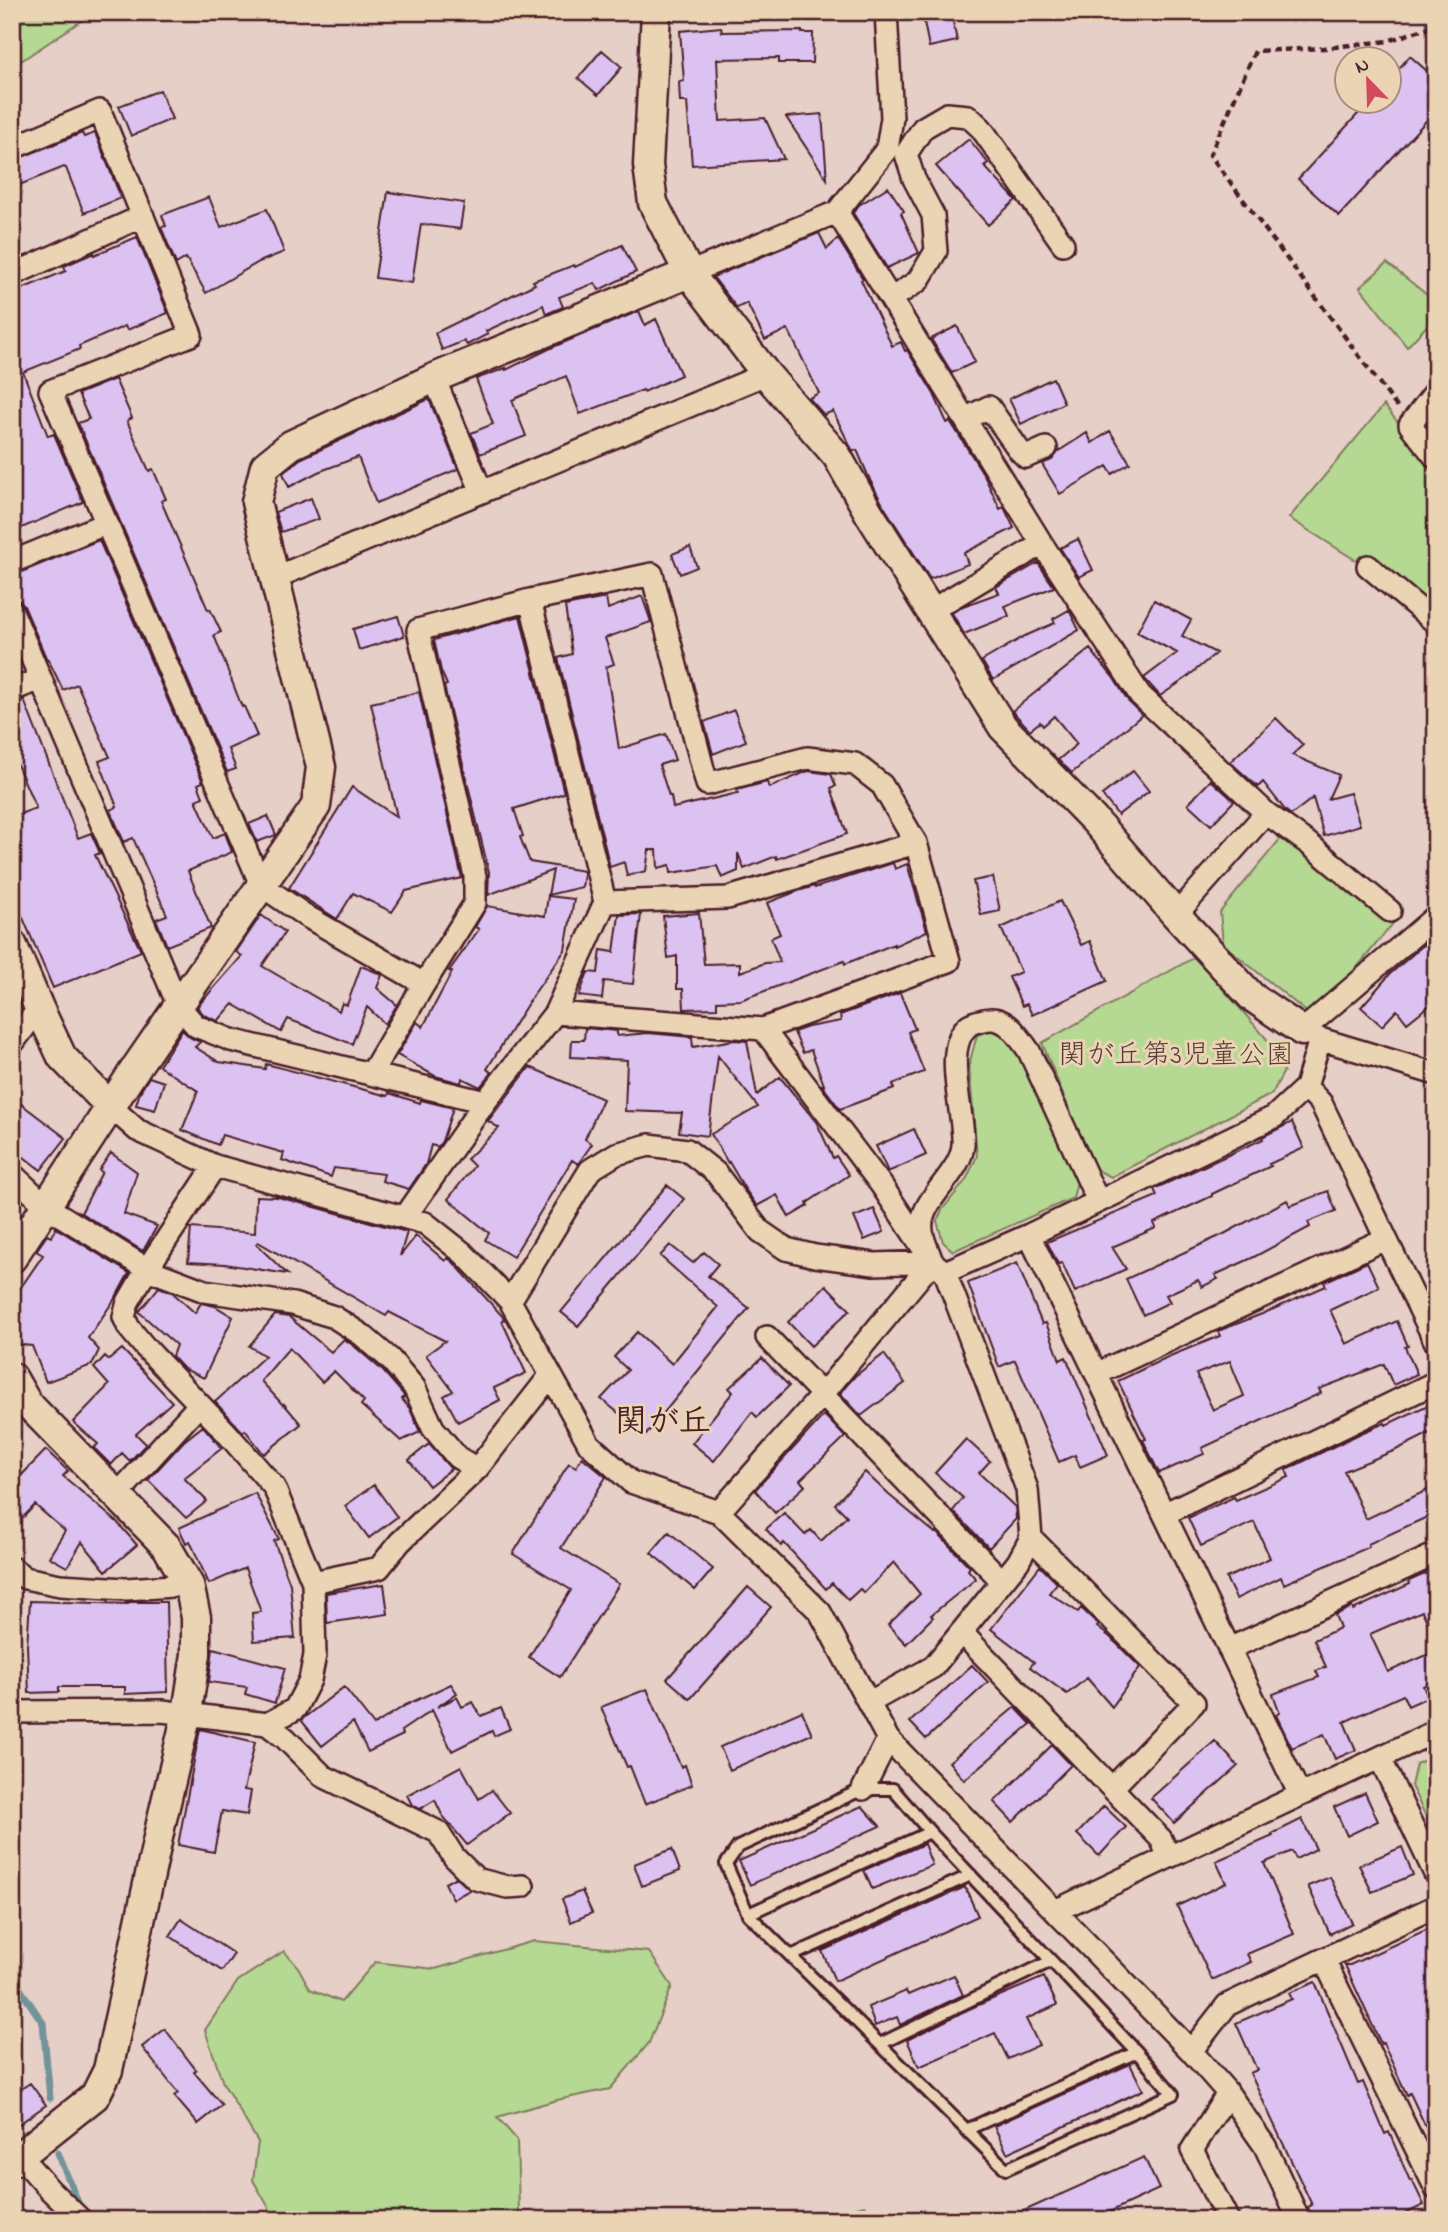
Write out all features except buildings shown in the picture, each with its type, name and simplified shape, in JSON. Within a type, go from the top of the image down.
[{"type":"street","points":[[656,12],[648,165],[653,203],[689,273],[766,374],[837,456],[869,513],[1003,727],[1096,822],[1176,915],[1252,997],[1311,1035],[1436,1074]]},
{"type":"street","points":[[12,1258],[178,1005],[316,806],[321,767],[256,502],[265,466],[291,445],[434,378],[837,212],[887,149],[892,118],[886,12]]},
{"type":"street","points":[[12,148],[100,111],[191,335],[50,391],[261,885],[306,916],[424,984]]},
{"type":"street","points":[[891,299],[918,281],[936,251],[933,215],[914,179],[906,154],[923,128],[947,114],[968,116],[981,128],[1063,244]]},
{"type":"street","points":[[837,212],[1042,544],[1140,695],[1266,813],[1309,844],[1390,911]]},
{"type":"street","points":[[12,275],[143,216]]},
{"type":"street","points":[[274,578],[766,374]]},
{"type":"street","points":[[434,378],[481,490]]},
{"type":"street","points":[[1436,391],[1410,425],[1436,458]]},
{"type":"street","points":[[965,419],[989,407],[1026,457],[1046,448]]},
{"type":"street","points":[[12,562],[107,523]]},
{"type":"street","points":[[930,611],[1042,544]]},
{"type":"street","points":[[1368,565],[1436,623]]},
{"type":"street","points":[[371,1073],[475,903],[475,876],[418,630],[530,600],[652,574],[707,784],[807,758],[855,764],[882,785],[916,843],[949,961],[763,1029],[555,1013]]},
{"type":"street","points":[[405,1217],[485,1102],[555,1013],[605,902],[530,600]]},
{"type":"street","points":[[12,611],[178,1005],[196,1026],[231,1041],[485,1102]]},
{"type":"street","points":[[12,690],[41,679]]},
{"type":"street","points":[[1176,915],[1266,813]]},
{"type":"street","points":[[605,902],[729,898],[916,843]]},
{"type":"street","points":[[510,1301],[590,1170],[615,1154],[649,1145],[687,1150],[716,1173],[760,1231],[786,1250],[874,1264],[939,1267],[1029,1235],[1274,1117],[1306,1087],[1311,1035],[1433,925]]},
{"type":"street","points":[[12,944],[62,1057],[137,1130],[215,1166],[425,1223],[463,1253],[510,1301],[589,1444],[631,1482],[719,1512],[820,1612],[888,1738],[1191,2050],[1228,2093],[1265,2146],[1299,2220]]},
{"type":"street","points":[[12,1044],[39,1008]]},
{"type":"street","points":[[870,1702],[933,1667],[1018,1562],[1031,1538],[1027,1489],[921,1228],[932,1197],[956,1168],[964,1146],[956,1055],[958,1038],[970,1023],[992,1017],[1015,1031],[1034,1063],[1098,1201]]},
{"type":"street","points":[[763,1029],[882,1186],[939,1267]]},
{"type":"street","points":[[1306,1087],[1321,1103],[1436,1343]]},
{"type":"street","points":[[215,1166],[147,1269],[128,1303],[124,1317],[144,1346],[274,1487],[313,1582],[315,1655],[310,1680],[295,1709],[267,1724]]},
{"type":"street","points":[[12,1174],[47,1207],[147,1269],[205,1291],[293,1304],[334,1317],[362,1335],[390,1359],[414,1387],[433,1428],[457,1457],[477,1469]]},
{"type":"street","points":[[1029,1235],[1300,1795]]},
{"type":"street","points":[[1096,1374],[1385,1239]]},
{"type":"street","points":[[719,1512],[939,1267]]},
{"type":"street","points":[[766,1337],[1002,1581]]},
{"type":"street","points":[[313,1582],[379,1568],[400,1542],[477,1469],[550,1376]]},
{"type":"street","points":[[12,1377],[27,1403],[167,1547],[189,1585],[196,1617],[196,1654],[187,1713],[108,2070],[95,2096],[15,2160],[81,2220]]},
{"type":"street","points":[[1164,1514],[1436,1382]]},
{"type":"street","points":[[117,1495],[199,1405]]},
{"type":"street","points":[[1031,1538],[1194,1703],[1112,1788]]},
{"type":"street","points":[[1229,1649],[1436,1554]]},
{"type":"street","points":[[12,1568],[25,1578],[60,1585],[126,1589],[189,1585]]},
{"type":"street","points":[[961,1632],[1161,1839],[1169,1857]]},
{"type":"street","points":[[12,1712],[162,1711],[267,1724],[323,1776],[438,1832],[454,1857],[476,1880],[507,1887],[523,1886]]},
{"type":"street","points":[[1055,1910],[1436,1731]]},
{"type":"street","points":[[863,1789],[888,1738]]},
{"type":"street","points":[[1380,1758],[1436,1877]]},
{"type":"street","points":[[1191,2050],[1227,2005],[1436,1906]]},
{"type":"street","points":[[1324,1960],[1436,2189]]},
{"type":"street","points":[[1228,2093],[1192,2150],[1228,2220]]},
{"type":"lane","points":[[863,1789],[893,1789],[930,1832],[1137,2052],[1173,2094],[1006,2169],[748,1914],[726,1864],[738,1847],[863,1789]]},
{"type":"lane","points":[[748,1914],[930,1832]]},
{"type":"lane","points":[[791,1956],[971,1875]]},
{"type":"lane","points":[[880,2044],[1051,1961]]},
{"type":"lane","points":[[967,2130],[1137,2052]]},
{"type":"path","points":[[1410,425],[1210,155],[1255,51],[1324,48],[1388,41],[1436,26]]},
{"type":"green space","points":[[12,12],[99,12],[93,13],[12,67]]},
{"type":"green space","points":[[1387,263],[1436,302],[1436,316],[1407,347],[1360,287]]},
{"type":"green space","points":[[1384,405],[1436,470],[1436,611],[1289,518]]},
{"type":"green space","points":[[1286,832],[1395,921],[1315,1019],[1223,944],[1220,912]]},
{"type":"green space","name":"関が丘第3児童公園","points":[[1195,957],[1272,1045],[1284,1071],[1272,1094],[1111,1177],[1093,1168],[1042,1043]]},
{"type":"green space","points":[[993,1030],[1002,1033],[1015,1044],[1034,1075],[1077,1182],[1073,1198],[953,1251],[943,1242],[937,1221],[942,1210],[966,1180],[977,1156],[969,1065],[977,1035]]},
{"type":"green space","points":[[1436,1755],[1436,1837],[1411,1786],[1416,1764]]},
{"type":"green space","points":[[534,1941],[649,1952],[672,1986],[649,2043],[610,2089],[497,2117],[517,2140],[519,2212],[515,2220],[276,2220],[253,2180],[258,2142],[223,2083],[205,2030],[238,1981],[284,1951],[298,1967],[310,1989],[341,2002],[375,1962],[435,1969]]},
{"type":"green space","points":[[864,2205],[883,2220],[809,2220]]},
{"type":"waterway","points":[[12,1977],[43,2023],[50,2098]]},
{"type":"waterway","points":[[58,2153],[81,2210]]},
{"type":"district","name":"関が丘","points":[[663,1423]]}]
